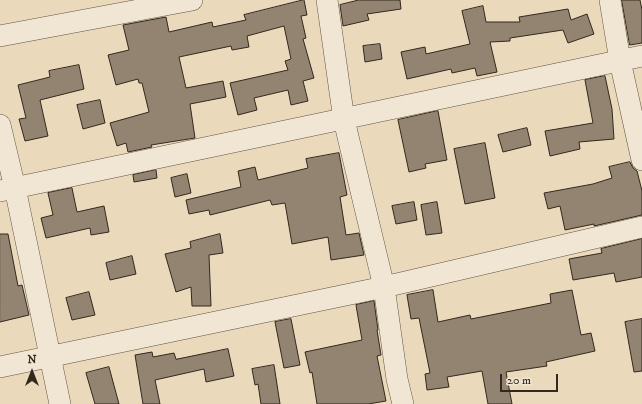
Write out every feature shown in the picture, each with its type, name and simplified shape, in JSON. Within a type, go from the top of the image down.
[{"type":"street","points":[[0,36],[192,0]]},
{"type":"street","points":[[328,0],[344,120],[384,287],[402,404]]},
{"type":"street","points":[[610,0],[620,61],[642,160]]},
{"type":"street","points":[[7,189],[344,120],[642,56]]},
{"type":"street","points":[[0,125],[7,189],[51,358],[60,404]]},
{"type":"street","points":[[0,367],[51,358],[384,287],[642,227]]},
{"type":"building","points":[[304,0],[307,15],[301,16],[306,38],[303,39],[314,78],[303,81],[308,101],[291,105],[288,90],[254,98],[257,110],[238,115],[230,83],[288,70],[285,61],[291,59],[284,26],[247,36],[249,47],[232,50],[231,46],[179,57],[186,88],[223,81],[226,97],[190,104],[195,138],[151,145],[152,147],[128,152],[126,143],[117,146],[110,123],[149,112],[142,83],[139,83],[138,79],[116,85],[108,55],[129,50],[123,25],[166,17],[169,32],[212,22],[213,27],[246,20],[244,15]]},
{"type":"building","points":[[359,0],[400,0],[401,9],[367,14],[369,20],[343,26],[340,5]]},
{"type":"building","points":[[622,0],[640,0],[642,10],[642,43],[630,45]]},
{"type":"building","points":[[483,6],[486,22],[520,22],[519,17],[568,9],[571,20],[587,14],[594,34],[568,43],[563,30],[510,38],[510,41],[490,42],[497,72],[477,76],[475,68],[452,73],[451,69],[407,79],[401,52],[425,47],[426,54],[470,44],[462,11]]},
{"type":"building","points":[[380,44],[382,59],[365,62],[363,46]]},
{"type":"building","points":[[79,65],[84,89],[40,100],[48,136],[25,141],[19,119],[26,118],[18,85],[50,77],[49,71]]},
{"type":"building","points":[[605,76],[612,109],[614,139],[579,142],[580,149],[550,156],[545,131],[593,123],[585,80]]},
{"type":"building","points":[[100,100],[105,123],[83,129],[77,105]]},
{"type":"building","points":[[438,111],[447,160],[425,164],[426,168],[409,172],[398,120]]},
{"type":"building","points":[[527,128],[531,145],[503,152],[498,135]]},
{"type":"building","points":[[485,143],[495,198],[465,204],[454,149]]},
{"type":"building","points":[[339,153],[347,195],[340,197],[346,235],[359,233],[364,255],[331,260],[328,237],[292,244],[285,203],[272,205],[270,200],[210,215],[209,210],[189,214],[186,200],[241,187],[238,171],[255,167],[258,180],[308,168],[306,159]]},
{"type":"building","points":[[630,162],[633,168],[637,171],[642,191],[642,215],[594,226],[594,224],[565,230],[560,206],[548,209],[544,193],[593,184],[612,178],[609,167]]},
{"type":"building","points":[[156,170],[157,178],[134,182],[133,175]]},
{"type":"building","points":[[187,174],[191,193],[175,197],[171,178]]},
{"type":"building","points":[[72,188],[77,212],[104,206],[109,232],[91,235],[90,228],[46,238],[41,218],[53,215],[48,193]]},
{"type":"building","points":[[414,202],[417,220],[396,224],[392,206]]},
{"type":"building","points":[[437,202],[442,233],[426,235],[421,205]]},
{"type":"building","points":[[0,234],[8,234],[18,286],[22,285],[29,315],[0,322]]},
{"type":"building","points":[[220,234],[223,253],[209,255],[211,306],[192,306],[191,287],[176,292],[165,254],[191,248],[190,242]]},
{"type":"building","points":[[642,239],[642,277],[616,282],[614,273],[573,280],[569,259],[602,253],[601,249]]},
{"type":"building","points":[[132,256],[136,274],[110,280],[106,263]]},
{"type":"building","points":[[433,290],[438,322],[470,315],[471,319],[551,303],[550,294],[572,290],[581,335],[591,333],[595,351],[546,362],[547,366],[506,372],[512,404],[488,404],[482,371],[447,377],[449,387],[427,390],[425,374],[430,373],[419,318],[411,319],[407,295]]},
{"type":"building","points":[[89,292],[95,315],[72,320],[66,298]]},
{"type":"building","points":[[374,301],[381,355],[377,356],[386,401],[368,404],[317,404],[312,372],[310,373],[305,352],[362,340],[356,305]]},
{"type":"building","points":[[291,319],[300,365],[284,368],[275,322]]},
{"type":"building","points":[[642,319],[642,371],[634,372],[625,322]]},
{"type":"building","points":[[228,349],[234,376],[206,382],[204,369],[155,380],[160,404],[143,404],[135,355],[152,352],[153,357],[174,353],[176,359]]},
{"type":"building","points":[[274,365],[280,404],[261,404],[258,384],[255,385],[252,369]]},
{"type":"building","points":[[109,367],[119,404],[95,404],[86,373]]}]
